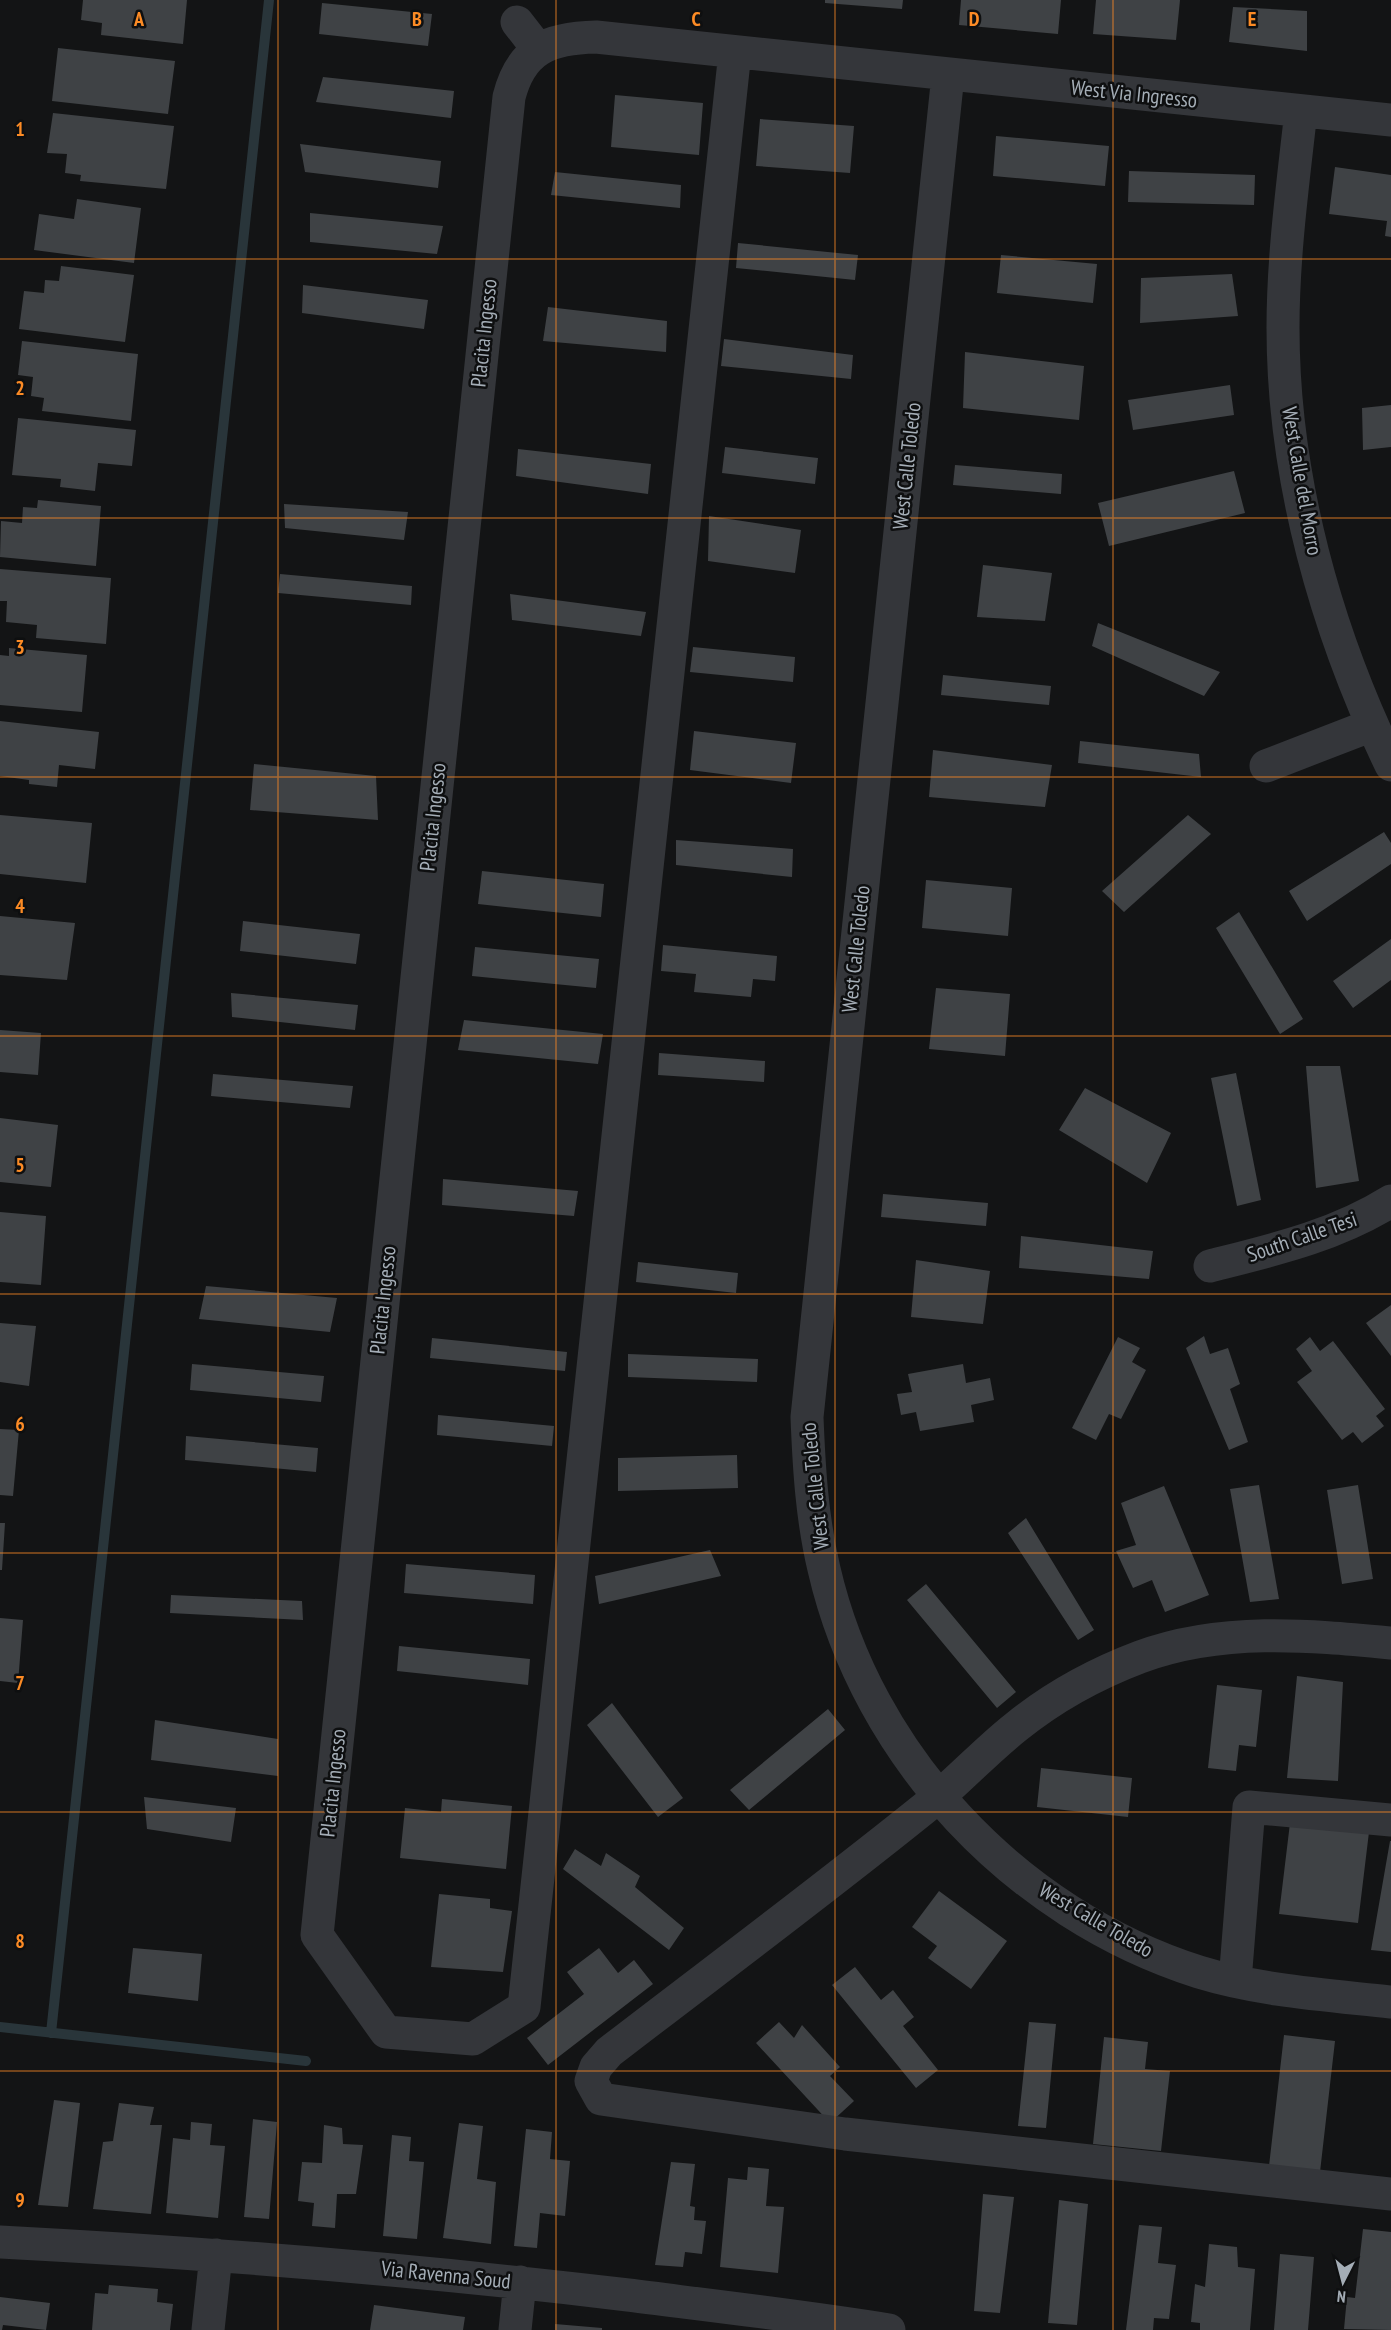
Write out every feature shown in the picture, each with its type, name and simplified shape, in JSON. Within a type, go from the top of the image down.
[{"type":"street","points":[[517,22],[538,49],[556,41],[596,38],[735,52]]},
{"type":"street","name":"Placita Ingesso","points":[[538,49],[523,63],[513,80],[509,97],[317,1935],[386,2032],[474,2039],[524,2007],[735,52]]},
{"type":"street","name":"West Via Ingresso","points":[[735,52],[1391,120]]},
{"type":"street","name":"West Calle Toledo","points":[[948,75],[807,1417],[809,1470],[815,1523],[824,1570],[839,1618],[872,1697],[892,1732],[938,1797],[999,1858],[1077,1915],[1118,1938],[1199,1972],[1296,1992],[1391,2002]]},
{"type":"street","name":"West Calle del Morro","points":[[1301,111],[1284,289],[1288,414],[1300,489],[1320,575],[1344,654],[1372,725],[1391,765]]},
{"type":"street","points":[[1266,766],[1372,725]]},
{"type":"street","name":"South Calle Tesi","points":[[1210,1266],[1319,1236],[1371,1214],[1391,1201]]},
{"type":"street","points":[[1391,1643],[1312,1636],[1253,1635],[1175,1647],[1141,1656],[1072,1688],[1015,1727],[938,1797],[609,2052],[596,2067],[591,2081],[601,2099],[845,2133],[1391,2194]]},
{"type":"street","points":[[1235,1981],[1249,1807],[1391,1820]]},
{"type":"street","name":"Via Ravenna Soud","points":[[0,2242],[216,2254],[520,2282],[824,2325],[889,2330]]},
{"type":"street","points":[[208,2330],[216,2254]]},
{"type":"street","points":[[515,2330],[520,2282]]},
{"type":"building","points":[[83,0],[187,0],[183,44],[101,35],[102,23],[81,20]]},
{"type":"building","points":[[825,0],[903,0],[902,9],[825,3]]},
{"type":"building","points":[[961,0],[1061,0],[1058,34],[959,25]]},
{"type":"building","points":[[1096,0],[1180,0],[1176,40],[1093,34]]},
{"type":"building","points":[[322,3],[432,14],[428,46],[319,34]]},
{"type":"building","points":[[1233,7],[1307,11],[1307,51],[1229,42]]},
{"type":"building","points":[[58,48],[175,61],[168,114],[52,101]]},
{"type":"building","points":[[323,77],[454,91],[451,118],[316,102]]},
{"type":"building","points":[[615,95],[703,103],[699,155],[611,147]]},
{"type":"building","points":[[53,113],[174,126],[166,189],[80,181],[81,175],[65,173],[67,154],[47,153]]},
{"type":"building","points":[[760,119],[854,126],[850,173],[756,166]]},
{"type":"building","points":[[996,136],[1109,146],[1105,186],[993,176]]},
{"type":"building","points":[[300,144],[441,161],[438,188],[305,172]]},
{"type":"building","points":[[1335,167],[1391,175],[1391,237],[1385,236],[1387,221],[1329,214]]},
{"type":"building","points":[[1129,171],[1255,175],[1254,205],[1128,202]]},
{"type":"building","points":[[555,172],[681,185],[680,208],[551,195]]},
{"type":"building","points":[[77,199],[141,208],[134,263],[34,250],[39,214],[74,219]]},
{"type":"building","points":[[310,213],[443,226],[437,254],[310,242]]},
{"type":"building","points":[[738,243],[858,255],[855,280],[736,268]]},
{"type":"building","points":[[1001,255],[1097,264],[1093,303],[997,293]]},
{"type":"building","points":[[61,266],[134,275],[125,342],[19,329],[24,291],[44,293],[45,280],[59,281]]},
{"type":"building","points":[[1232,274],[1238,316],[1140,323],[1141,278]]},
{"type":"building","points":[[303,285],[428,300],[424,329],[302,313]]},
{"type":"building","points":[[548,307],[667,321],[666,352],[543,341]]},
{"type":"building","points":[[724,339],[853,355],[851,379],[721,366]]},
{"type":"building","points":[[22,341],[138,354],[131,421],[42,411],[44,398],[31,396],[33,377],[18,375]]},
{"type":"building","points":[[965,352],[1084,366],[1079,420],[963,408]]},
{"type":"building","points":[[1230,385],[1234,415],[1133,430],[1128,400]]},
{"type":"building","points":[[1391,405],[1391,447],[1363,450],[1362,408]]},
{"type":"building","points":[[18,418],[136,430],[132,466],[98,463],[95,491],[60,487],[61,479],[12,475]]},
{"type":"building","points":[[725,447],[818,458],[815,484],[722,473]]},
{"type":"building","points":[[518,449],[651,464],[648,494],[516,476]]},
{"type":"building","points":[[955,465],[1062,474],[1061,494],[953,485]]},
{"type":"building","points":[[1234,471],[1245,513],[1109,546],[1098,503]]},
{"type":"building","points":[[38,500],[101,506],[96,566],[0,557],[1,521],[22,523],[23,507],[37,508]]},
{"type":"building","points":[[284,504],[408,512],[404,540],[285,528]]},
{"type":"building","points":[[709,516],[801,530],[795,573],[708,561]]},
{"type":"building","points":[[983,565],[1052,573],[1045,621],[977,617]]},
{"type":"building","points":[[0,569],[111,578],[106,644],[36,638],[37,625],[6,622],[7,601],[0,601]]},
{"type":"building","points":[[280,574],[412,586],[411,605],[278,593]]},
{"type":"building","points":[[510,594],[646,612],[641,636],[512,620]]},
{"type":"building","points":[[1098,623],[1220,672],[1204,696],[1092,646]]},
{"type":"building","points":[[693,647],[795,657],[793,682],[690,672]]},
{"type":"building","points":[[9,648],[87,655],[82,712],[0,705],[0,655],[9,656]]},
{"type":"building","points":[[943,675],[1051,686],[1049,705],[941,695]]},
{"type":"building","points":[[0,721],[99,732],[95,769],[59,765],[57,787],[29,784],[29,780],[0,776]]},
{"type":"building","points":[[694,731],[796,743],[791,783],[690,770]]},
{"type":"building","points":[[1080,741],[1199,754],[1201,777],[1078,763]]},
{"type":"building","points":[[933,750],[1052,765],[1045,807],[929,797]]},
{"type":"building","points":[[254,764],[376,776],[378,820],[250,810]]},
{"type":"building","points":[[0,815],[92,823],[86,883],[0,874]]},
{"type":"building","points":[[1188,815],[1211,834],[1124,912],[1102,891]]},
{"type":"building","points":[[1384,832],[1391,843],[1391,864],[1307,921],[1289,891]]},
{"type":"building","points":[[676,840],[793,849],[792,877],[676,865]]},
{"type":"building","points":[[482,871],[604,884],[601,917],[478,904]]},
{"type":"building","points":[[926,880],[1012,888],[1008,936],[922,928]]},
{"type":"building","points":[[1239,912],[1303,1019],[1280,1034],[1216,928]]},
{"type":"building","points":[[0,916],[75,923],[67,980],[0,975]]},
{"type":"building","points":[[243,921],[360,934],[356,964],[240,951]]},
{"type":"building","points":[[1391,939],[1391,980],[1353,1008],[1333,981]]},
{"type":"building","points":[[663,945],[777,956],[775,981],[753,979],[751,997],[694,992],[696,974],[661,971]]},
{"type":"building","points":[[475,947],[599,959],[596,988],[472,976]]},
{"type":"building","points":[[936,988],[1010,994],[1005,1056],[929,1049]]},
{"type":"building","points":[[231,993],[358,1005],[355,1030],[232,1017]]},
{"type":"building","points":[[464,1020],[603,1034],[598,1064],[458,1050]]},
{"type":"building","points":[[0,1030],[41,1033],[38,1075],[0,1072]]},
{"type":"building","points":[[659,1053],[765,1061],[764,1082],[658,1075]]},
{"type":"building","points":[[1306,1066],[1340,1066],[1359,1181],[1316,1188]]},
{"type":"building","points":[[1236,1073],[1261,1200],[1237,1206],[1211,1078]]},
{"type":"building","points":[[213,1074],[353,1086],[350,1108],[211,1096]]},
{"type":"building","points":[[1085,1088],[1171,1133],[1147,1183],[1059,1130]]},
{"type":"building","points":[[0,1118],[58,1125],[51,1187],[0,1182]]},
{"type":"building","points":[[443,1179],[578,1191],[574,1216],[442,1205]]},
{"type":"building","points":[[883,1194],[988,1203],[986,1226],[881,1217]]},
{"type":"building","points":[[0,1212],[46,1216],[41,1285],[0,1282]]},
{"type":"building","points":[[1021,1236],[1153,1251],[1149,1279],[1019,1268]]},
{"type":"building","points":[[916,1260],[990,1271],[983,1324],[911,1317]]},
{"type":"building","points":[[638,1262],[738,1273],[736,1293],[636,1282]]},
{"type":"building","points":[[206,1286],[337,1298],[330,1332],[199,1319]]},
{"type":"building","points":[[1391,1305],[1391,1356],[1366,1323]]},
{"type":"building","points":[[0,1323],[36,1326],[29,1386],[0,1382]]},
{"type":"building","points":[[1204,1336],[1210,1354],[1228,1348],[1240,1384],[1230,1389],[1248,1442],[1229,1450],[1186,1348]]},
{"type":"building","points":[[1118,1337],[1140,1348],[1132,1362],[1146,1370],[1121,1419],[1109,1414],[1096,1440],[1072,1428]]},
{"type":"building","points":[[1310,1337],[1320,1351],[1333,1341],[1385,1409],[1376,1416],[1384,1426],[1362,1443],[1353,1432],[1342,1440],[1297,1382],[1312,1371],[1296,1349]]},
{"type":"building","points":[[432,1338],[567,1352],[565,1371],[430,1358]]},
{"type":"building","points":[[628,1354],[758,1359],[757,1382],[628,1377]]},
{"type":"building","points":[[192,1364],[324,1376],[321,1402],[190,1390]]},
{"type":"building","points":[[963,1364],[966,1383],[990,1378],[994,1400],[971,1405],[974,1422],[920,1431],[916,1412],[901,1415],[897,1394],[912,1392],[908,1374]]},
{"type":"building","points":[[438,1415],[554,1426],[552,1446],[437,1435]]},
{"type":"building","points":[[0,1429],[19,1430],[13,1496],[0,1495]]},
{"type":"building","points":[[186,1436],[318,1448],[316,1472],[185,1460]]},
{"type":"building","points":[[737,1455],[738,1488],[618,1491],[618,1458]]},
{"type":"building","points":[[1259,1485],[1279,1599],[1250,1602],[1230,1489]]},
{"type":"building","points":[[1358,1485],[1373,1579],[1342,1584],[1327,1490]]},
{"type":"building","points":[[1164,1486],[1209,1595],[1165,1612],[1152,1580],[1133,1588],[1116,1551],[1136,1545],[1121,1503]]},
{"type":"building","points":[[1026,1518],[1094,1630],[1078,1640],[1008,1533]]},
{"type":"building","points":[[0,1523],[5,1523],[2,1570],[0,1570]]},
{"type":"building","points":[[710,1550],[721,1576],[599,1604],[595,1576]]},
{"type":"building","points":[[406,1564],[535,1575],[533,1604],[404,1593]]},
{"type":"building","points":[[926,1584],[1016,1692],[997,1708],[907,1600]]},
{"type":"building","points":[[171,1595],[302,1601],[303,1620],[170,1613]]},
{"type":"building","points":[[0,1618],[23,1620],[18,1683],[0,1681]]},
{"type":"building","points":[[399,1646],[530,1659],[528,1685],[397,1671]]},
{"type":"building","points":[[1297,1676],[1343,1682],[1338,1781],[1287,1778]]},
{"type":"building","points":[[1217,1685],[1262,1690],[1256,1747],[1239,1745],[1236,1771],[1208,1768]]},
{"type":"building","points":[[612,1703],[683,1798],[658,1817],[587,1725]]},
{"type":"building","points":[[828,1709],[845,1730],[749,1810],[730,1790]]},
{"type":"building","points":[[155,1720],[278,1739],[278,1776],[151,1760]]},
{"type":"building","points":[[1041,1768],[1132,1778],[1128,1817],[1037,1807]]},
{"type":"building","points":[[144,1797],[236,1808],[231,1842],[147,1829]]},
{"type":"building","points":[[442,1799],[512,1806],[506,1869],[400,1858],[405,1808],[441,1812]]},
{"type":"building","points":[[1290,1823],[1369,1832],[1358,1923],[1279,1914]]},
{"type":"building","points":[[1391,1841],[1391,1952],[1371,1950]]},
{"type":"building","points":[[575,1849],[601,1866],[606,1853],[640,1876],[635,1887],[684,1928],[669,1950],[563,1869]]},
{"type":"building","points":[[939,1891],[1007,1941],[971,1989],[928,1958],[937,1946],[912,1927]]},
{"type":"building","points":[[439,1894],[490,1899],[490,1908],[512,1911],[503,1972],[431,1967]]},
{"type":"building","points":[[133,1948],[202,1954],[198,2001],[128,1993]]},
{"type":"building","points":[[599,1948],[618,1973],[634,1960],[653,1984],[548,2065],[527,2038],[584,1994],[567,1972]]},
{"type":"building","points":[[855,1967],[881,2000],[893,1990],[914,2017],[903,2026],[938,2070],[916,2088],[832,1985]]},
{"type":"building","points":[[779,2022],[794,2038],[802,2025],[840,2067],[830,2076],[854,2101],[830,2123],[756,2043]]},
{"type":"building","points":[[1029,2022],[1056,2024],[1046,2128],[1018,2126]]},
{"type":"building","points":[[1284,2035],[1335,2041],[1320,2172],[1269,2166]]},
{"type":"building","points":[[1104,2037],[1148,2042],[1145,2069],[1170,2071],[1161,2151],[1093,2144]]},
{"type":"building","points":[[54,2100],[80,2103],[68,2207],[38,2205]]},
{"type":"building","points":[[119,2103],[154,2107],[150,2125],[162,2125],[151,2214],[93,2209],[103,2142],[113,2141]]},
{"type":"building","points":[[253,2119],[277,2122],[269,2219],[244,2217]]},
{"type":"building","points":[[191,2122],[212,2124],[210,2145],[225,2146],[218,2218],[166,2213],[173,2138],[190,2140]]},
{"type":"building","points":[[459,2123],[483,2126],[477,2179],[496,2182],[491,2244],[443,2238]]},
{"type":"building","points":[[324,2125],[342,2128],[343,2144],[363,2145],[356,2194],[337,2194],[335,2228],[312,2226],[314,2203],[298,2201],[302,2162],[322,2163]]},
{"type":"building","points":[[526,2129],[552,2132],[550,2159],[570,2161],[565,2216],[540,2213],[537,2248],[514,2246]]},
{"type":"building","points":[[392,2135],[411,2137],[409,2161],[424,2162],[417,2239],[383,2236]]},
{"type":"building","points":[[671,2162],[695,2164],[690,2206],[695,2207],[694,2220],[706,2221],[702,2254],[685,2252],[683,2267],[655,2265]]},
{"type":"building","points":[[748,2167],[769,2169],[766,2206],[784,2207],[778,2273],[720,2267],[728,2178],[747,2180]]},
{"type":"building","points":[[983,2194],[1014,2197],[1000,2313],[974,2311]]},
{"type":"building","points":[[1059,2200],[1088,2204],[1077,2325],[1048,2323]]},
{"type":"building","points":[[1139,2225],[1162,2227],[1158,2263],[1176,2265],[1169,2319],[1154,2318],[1153,2330],[1126,2330]]},
{"type":"building","points":[[1363,2229],[1391,2232],[1391,2330],[1344,2329],[1347,2297],[1355,2298]]},
{"type":"building","points":[[1209,2244],[1237,2247],[1238,2267],[1255,2269],[1250,2330],[1200,2330],[1200,2323],[1191,2322],[1195,2284],[1205,2287]]},
{"type":"building","points":[[1280,2254],[1314,2257],[1308,2330],[1274,2330]]},
{"type":"building","points":[[109,2285],[158,2289],[157,2302],[173,2304],[170,2330],[92,2330],[95,2293],[108,2294]]},
{"type":"building","points":[[0,2297],[50,2303],[46,2330],[3,2325],[0,2330]]},
{"type":"building","points":[[374,2305],[465,2317],[463,2330],[370,2330]]},
{"type":"building","points":[[555,2324],[602,2328],[602,2330],[555,2330]]},
{"type":"waterway","points":[[51,2033],[269,0]]},
{"type":"waterway","points":[[0,2027],[306,2061]]}]
